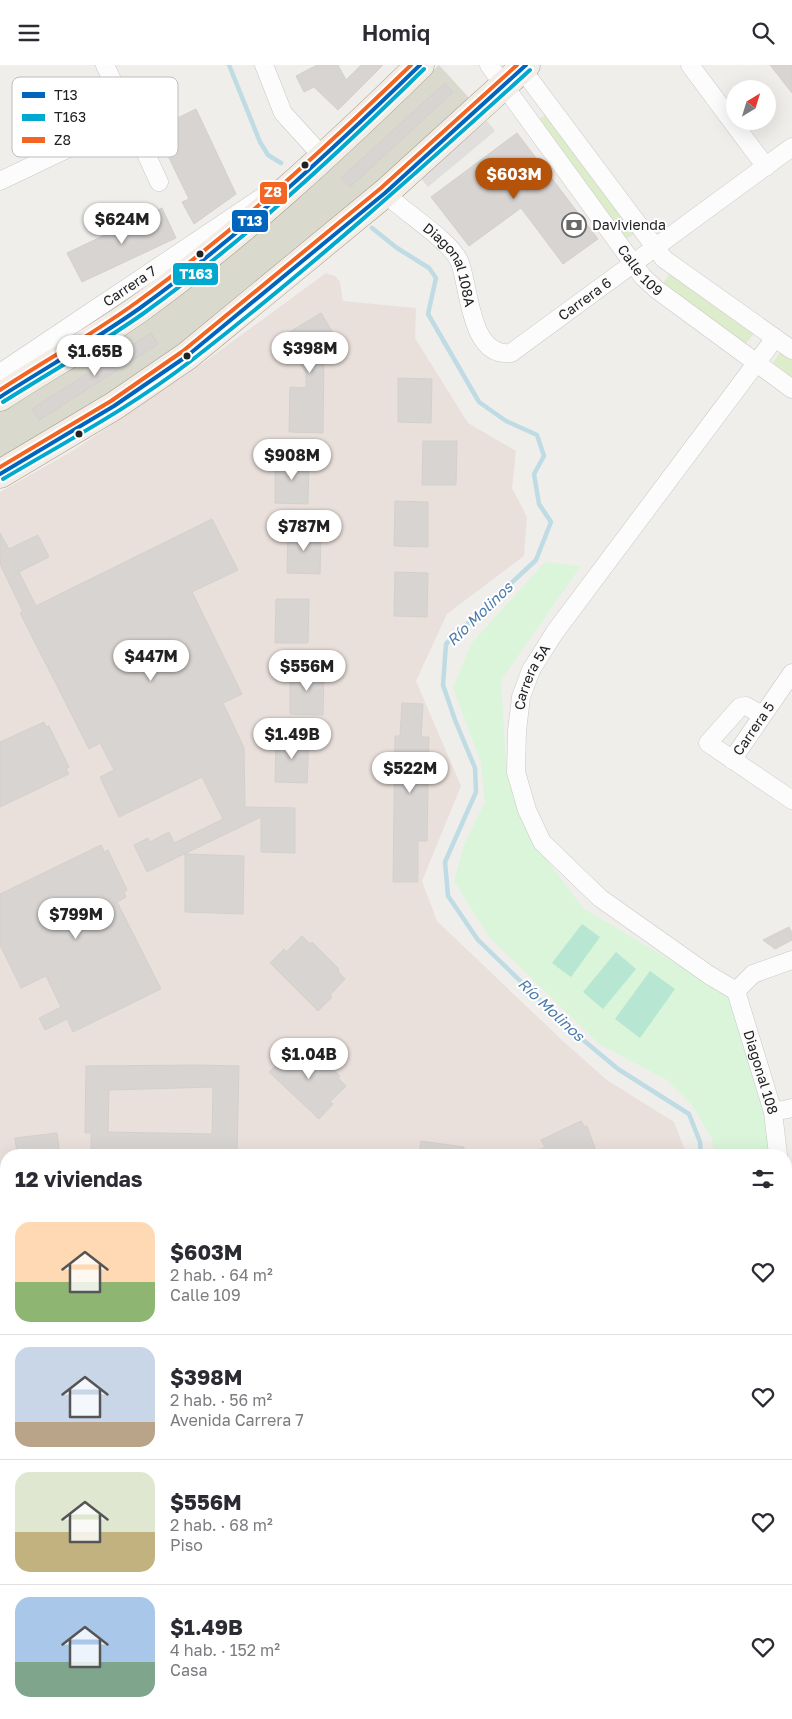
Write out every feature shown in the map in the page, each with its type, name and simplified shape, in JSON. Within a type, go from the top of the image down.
[{"type":"main road","points":[[0,397],[138,309],[226,243],[324,158],[420,65]]},
{"type":"main road","points":[[0,473],[114,406],[187,356],[385,193],[512,70]]},
{"type":"street","points":[[105,65],[111,77]]},
{"type":"street","points":[[264,65],[283,113],[324,158]]},
{"type":"street","points":[[690,65],[766,167]]},
{"type":"street","name":"Calle 109","points":[[512,70],[672,267],[792,350]]},
{"type":"street","name":"Calle 109","points":[[512,70],[633,264],[656,289],[792,389]]},
{"type":"street","name":"Carrera 6","points":[[494,352],[511,353],[792,147]]},
{"type":"street","points":[[0,181],[50,157]]},
{"type":"street","points":[[147,157],[159,182]]},
{"type":"street","name":"Carrera 7","points":[[0,373],[259,199],[288,190]]},
{"type":"street","name":"Diagonal 108A","points":[[385,193],[456,254],[479,335],[494,352]]},
{"type":"street","name":"Carrera 5A","points":[[736,991],[709,975],[600,898],[542,842],[526,810],[516,772],[517,731],[521,697],[531,670],[555,633],[775,339]]},
{"type":"street","name":"Carrera 5","points":[[732,760],[792,673]]},
{"type":"street","points":[[762,715],[746,707],[740,707],[708,743],[792,800]]},
{"type":"street","points":[[736,991],[754,974],[792,960]]},
{"type":"street","name":"Diagonal 108","points":[[736,991],[772,1112],[777,1149]]},
{"type":"street","points":[[772,1112],[792,1108]]},
{"type":"shaded area","points":[[439,65],[471,100],[362,199],[214,321],[140,374],[0,460],[0,410],[325,172]]},
{"type":"shaded area","points":[[487,121],[495,131],[428,187],[419,176]]},
{"type":"shaded area","points":[[326,273],[335,276],[340,282],[343,301],[416,308],[415,338],[468,423],[516,451],[512,488],[527,517],[524,556],[447,614],[416,681],[461,786],[422,881],[437,921],[564,1042],[607,1080],[674,1122],[685,1149],[0,1149],[0,492],[74,450],[203,363]]},
{"type":"green space","points":[[546,114],[634,234],[624,240],[537,121]]},
{"type":"green space","points":[[672,271],[754,333],[745,345],[663,283]]},
{"type":"green space","points":[[783,348],[792,355],[792,379],[772,364]]},
{"type":"green space","points":[[545,562],[581,566],[501,680],[506,764],[538,848],[583,908],[734,998],[766,1120],[769,1149],[713,1149],[712,1139],[692,1105],[667,1080],[599,1044],[490,938],[454,881],[464,845],[485,802],[481,763],[453,688],[471,644]]},
{"type":"green space","points":[[582,924],[600,937],[571,977],[552,963]]},
{"type":"green space","points":[[616,952],[636,969],[603,1009],[583,992]]},
{"type":"green space","points":[[650,971],[675,989],[640,1038],[615,1019]]},
{"type":"building","points":[[317,65],[338,65],[346,80],[361,65],[383,65],[338,110],[314,87],[304,92],[296,76]]},
{"type":"building","points":[[770,65],[792,65],[792,93]]},
{"type":"building","points":[[445,83],[453,92],[350,187],[341,178]]},
{"type":"building","points":[[196,109],[236,194],[194,224],[182,202],[189,199],[169,157],[178,157],[178,118]]},
{"type":"building","points":[[517,133],[598,239],[563,264],[521,208],[469,246],[431,197]]},
{"type":"building","points":[[162,208],[176,238],[82,282],[67,253]]},
{"type":"building","points":[[321,313],[338,341],[324,349],[323,433],[289,432],[290,387],[306,388],[306,373],[283,336]]},
{"type":"building","points":[[151,333],[158,344],[39,420],[32,409]]},
{"type":"building","points":[[398,378],[432,379],[431,423],[398,422]]},
{"type":"building","points":[[423,441],[457,441],[456,485],[422,485]]},
{"type":"building","points":[[275,458],[309,459],[308,504],[275,503]]},
{"type":"building","points":[[395,501],[428,502],[428,547],[394,546]]},
{"type":"building","points":[[212,519],[238,570],[192,592],[242,694],[223,703],[244,748],[245,807],[295,808],[295,853],[261,852],[261,817],[147,872],[134,845],[148,838],[150,842],[169,832],[174,843],[223,819],[202,777],[119,817],[100,777],[114,770],[100,743],[89,749],[20,613],[23,612],[0,564],[0,533],[9,549],[38,535],[49,557],[19,572],[36,606]]},
{"type":"building","points":[[288,529],[321,530],[320,574],[287,573]]},
{"type":"building","points":[[395,572],[428,573],[427,617],[394,616]]},
{"type":"building","points":[[276,599],[309,599],[308,643],[275,643]]},
{"type":"building","points":[[290,669],[324,670],[323,715],[290,714]]},
{"type":"building","points":[[402,703],[423,704],[421,737],[429,737],[427,841],[418,841],[418,882],[393,882],[395,736],[400,736]]},
{"type":"building","points":[[44,722],[46,727],[49,726],[69,767],[66,769],[69,774],[0,807],[0,742]]},
{"type":"building","points":[[276,738],[309,739],[307,783],[275,782]]},
{"type":"building","points":[[101,845],[104,852],[108,850],[127,890],[124,892],[126,897],[117,902],[161,989],[73,1032],[67,1019],[45,1030],[39,1018],[61,1007],[46,976],[21,988],[0,945],[0,894]]},
{"type":"building","points":[[185,854],[244,856],[243,914],[185,912]]},
{"type":"building","points":[[789,927],[792,933],[792,940],[775,949],[763,940]]},
{"type":"building","points":[[302,936],[310,944],[312,942],[339,969],[338,971],[345,979],[330,995],[332,997],[318,1011],[270,963],[284,949],[286,952]]},
{"type":"building","points":[[301,1043],[311,1052],[313,1050],[340,1076],[338,1078],[346,1086],[330,1102],[333,1104],[319,1119],[269,1072]]},
{"type":"building","points":[[86,1066],[239,1066],[237,1149],[91,1149],[91,1133],[85,1133]],"holes":[[[213,1087],[212,1134],[108,1132],[109,1090]]]},
{"type":"building","points":[[581,1121],[585,1127],[587,1126],[595,1149],[542,1149],[545,1147],[541,1140]]},
{"type":"building","points":[[57,1133],[59,1149],[16,1149],[15,1138]]},
{"type":"building","points":[[421,1141],[464,1147],[464,1149],[420,1149]]},
{"type":"waterway","name":"Río Molinos","points":[[229,65],[260,142],[268,155],[281,163]]},
{"type":"waterway","name":"Río Molinos","points":[[372,228],[397,248],[429,268],[436,278],[428,314],[479,402],[506,421],[537,435],[544,456],[534,474],[539,504],[551,522],[536,560],[446,644],[443,685],[475,768],[476,792],[445,862],[448,896],[478,940],[570,1029],[618,1069],[689,1114],[700,1142],[701,1149]]},
{"type":"transit line","name":"Z8","points":[[0,390],[120,314],[209,247],[312,158],[411,65]]},
{"type":"transit line","name":"T13","points":[[0,397],[123,320],[214,251],[250,222],[319,160],[420,65]]},
{"type":"transit line","name":"Z8","points":[[0,467],[111,401],[183,351],[381,188],[517,65]]},
{"type":"transit line","name":"T13","points":[[0,474],[114,406],[187,356],[385,193],[526,65]]},
{"type":"transit line","name":"T163","points":[[3,402],[127,325],[218,256],[254,227],[323,165],[424,69]]},
{"type":"transit line","name":"T163","points":[[3,479],[147,393],[236,326],[364,218],[530,70]]},
{"type":"place","name":"Davivienda","points":[[574,225]]}]
